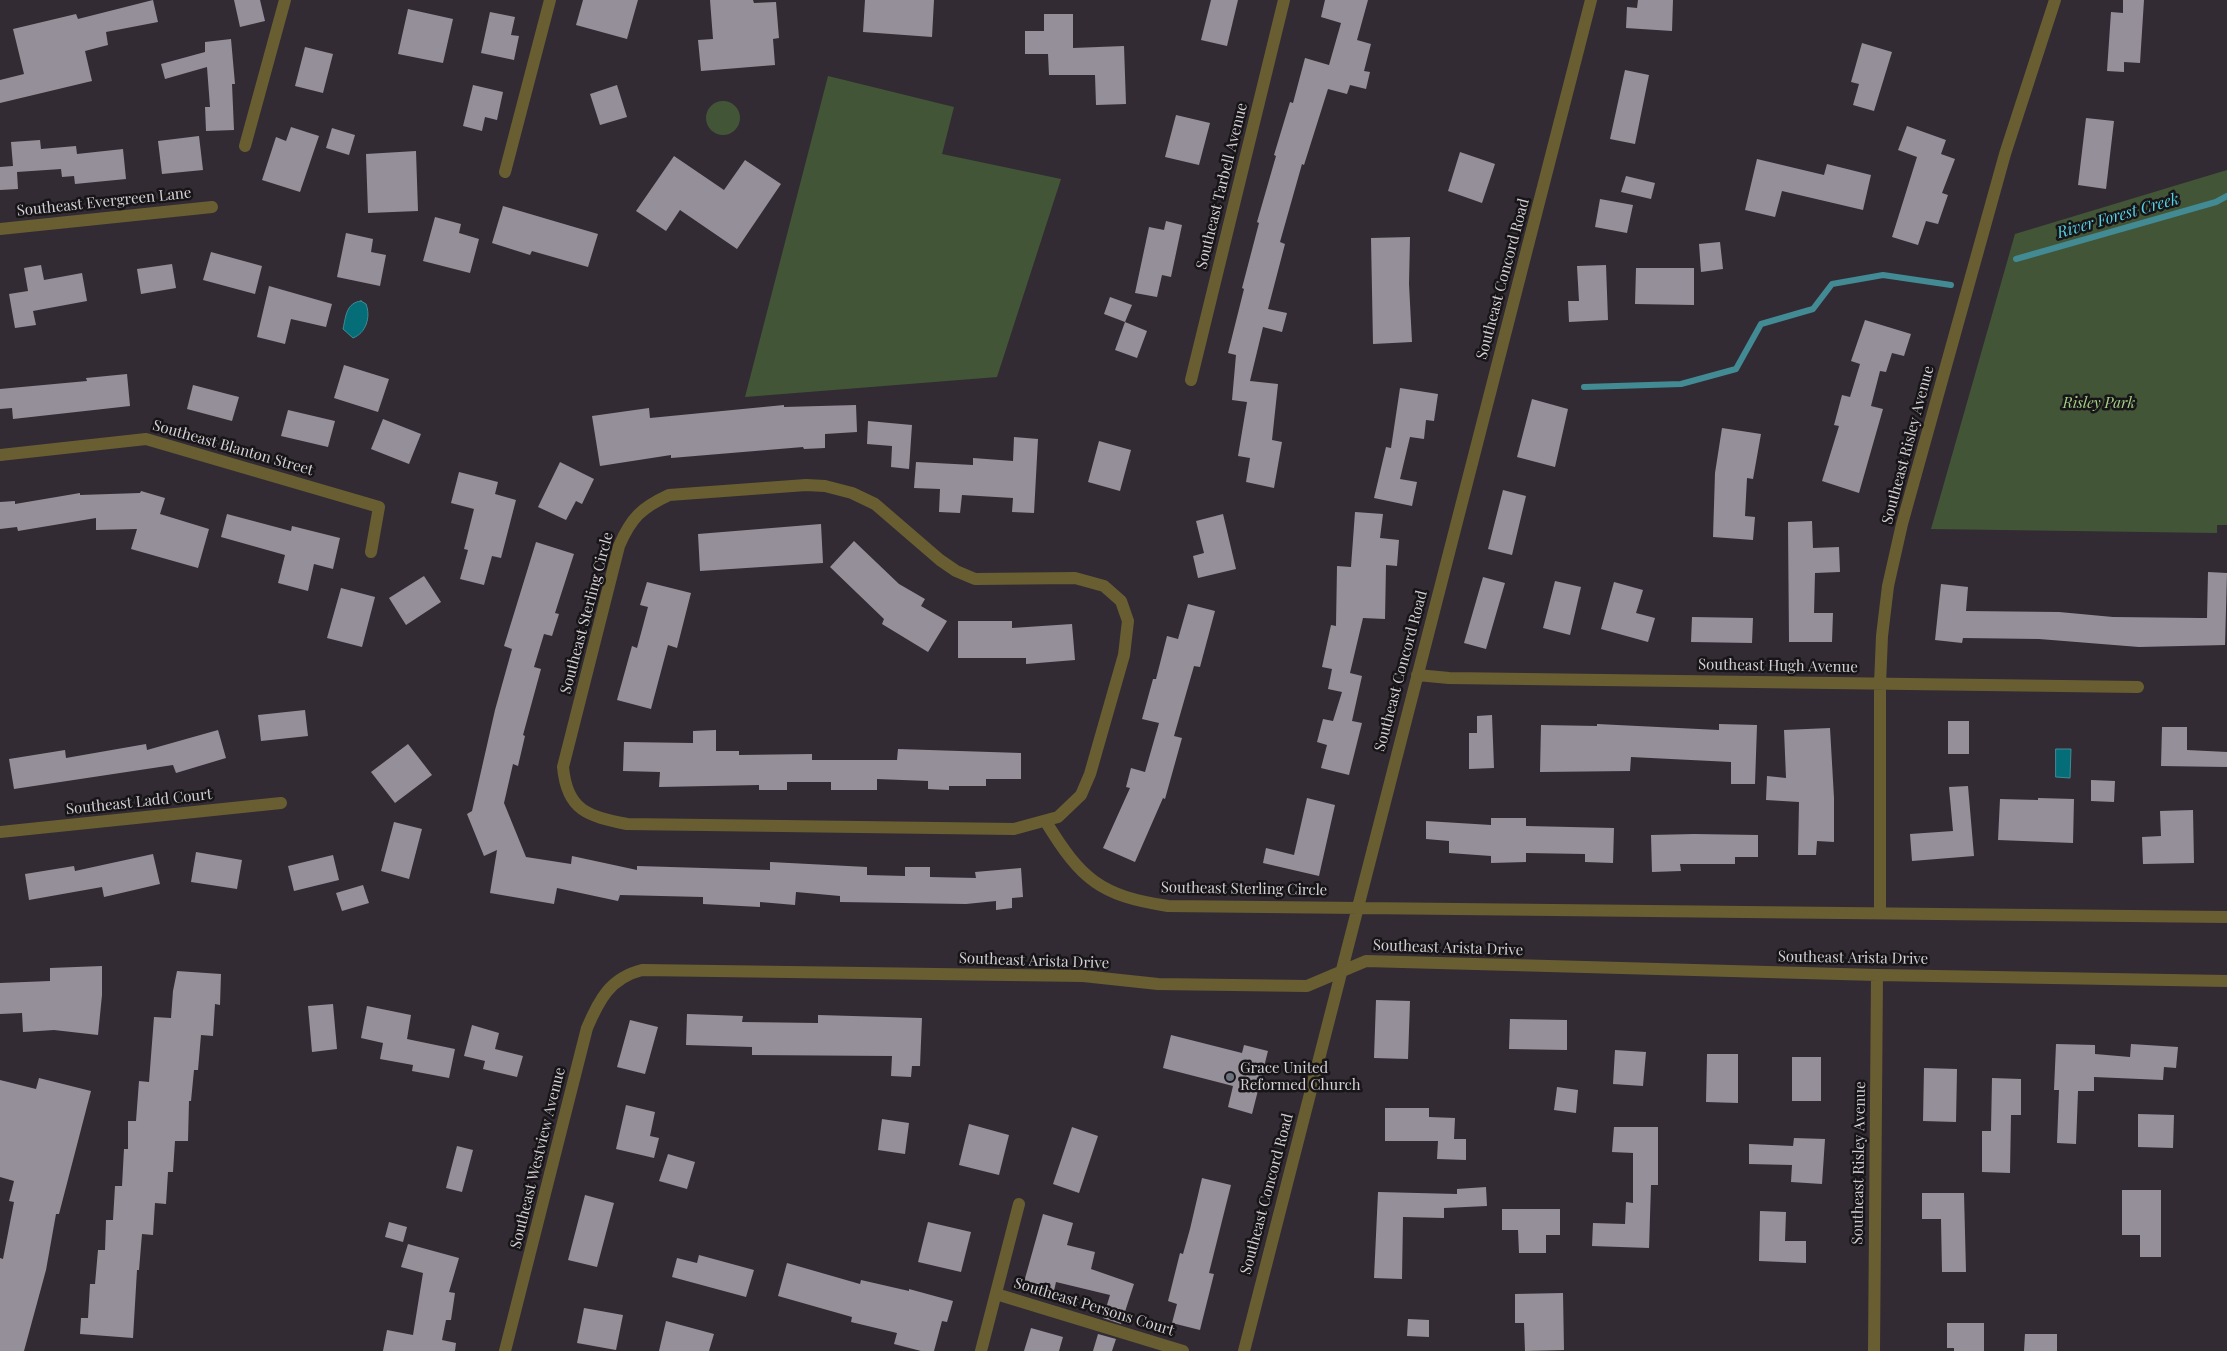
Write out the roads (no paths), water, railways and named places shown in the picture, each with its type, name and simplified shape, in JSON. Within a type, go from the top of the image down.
[{"type":"street","points":[[245,146],[285,0]]},
{"type":"street","points":[[506,172],[550,0]]},
{"type":"street","name":"Southeast Tarbell Avenue","points":[[1191,380],[1284,0]]},
{"type":"street","name":"Southeast Concord Road","points":[[1244,1351],[1591,0]]},
{"type":"street","name":"Southeast Risley Avenue","points":[[1880,912],[1880,684],[1888,586],[1902,524],[2006,154],[2055,0]]},
{"type":"street","name":"Southeast Evergreen Lane","points":[[0,229],[212,207]]},
{"type":"street","name":"Southeast Blanton Street","points":[[0,455],[146,439],[379,507],[371,552]]},
{"type":"street","name":"Southeast Sterling Circle","points":[[825,486],[852,493],[875,504],[940,560],[956,571],[975,580],[1075,578],[1104,586],[1121,601],[1128,621],[1124,655],[1090,774],[1081,795],[1058,817],[1046,822],[1014,829],[627,824],[605,820],[589,813],[573,802],[565,785],[563,767],[619,546],[627,526],[652,503],[669,496],[825,486]]},
{"type":"street","name":"Southeast Hugh Avenue","points":[[1417,675],[1449,678],[2138,688]]},
{"type":"street","name":"Southeast Ladd Court","points":[[0,832],[282,803]]},
{"type":"street","name":"Southeast Sterling Circle","points":[[1046,822],[1066,855],[1086,877],[1116,894],[1135,900],[1168,906],[1357,908]]},
{"type":"street","points":[[1357,908],[2227,917]]},
{"type":"street","name":"Southeast Arista Drive","points":[[616,981],[624,975],[642,970],[1083,976],[1158,984],[1307,986],[1366,961],[1877,975],[2227,981]]},
{"type":"street","name":"Southeast Risley Avenue","points":[[1874,1351],[1877,975]]},
{"type":"street","name":"Southeast Westview Avenue","points":[[505,1351],[587,1028],[601,998],[616,981]]},
{"type":"street","name":"Southeast Persons Court","points":[[981,1351],[1019,1204]]},
{"type":"street","name":"Southeast Persons Court","points":[[996,1294],[1183,1351]]},
{"type":"water","points":[[361,301],[366,304],[368,319],[361,332],[353,338],[343,329],[345,319],[352,304]]},
{"type":"water","points":[[2056,749],[2071,749],[2070,778],[2056,777]]},
{"type":"waterway","name":"River Forest Creek","points":[[2016,259],[2216,202],[2227,196]]},
{"type":"waterway","name":"River Forest Creek","points":[[1584,387],[1681,384],[1736,369],[1761,324],[1813,309],[1832,284],[1883,275],[1951,285]]},
{"type":"place","name":"Grace United Reformed Church","points":[[1230,1077]]},
{"type":"park label","name":"Risley Park","points":[[2099,403]]}]
